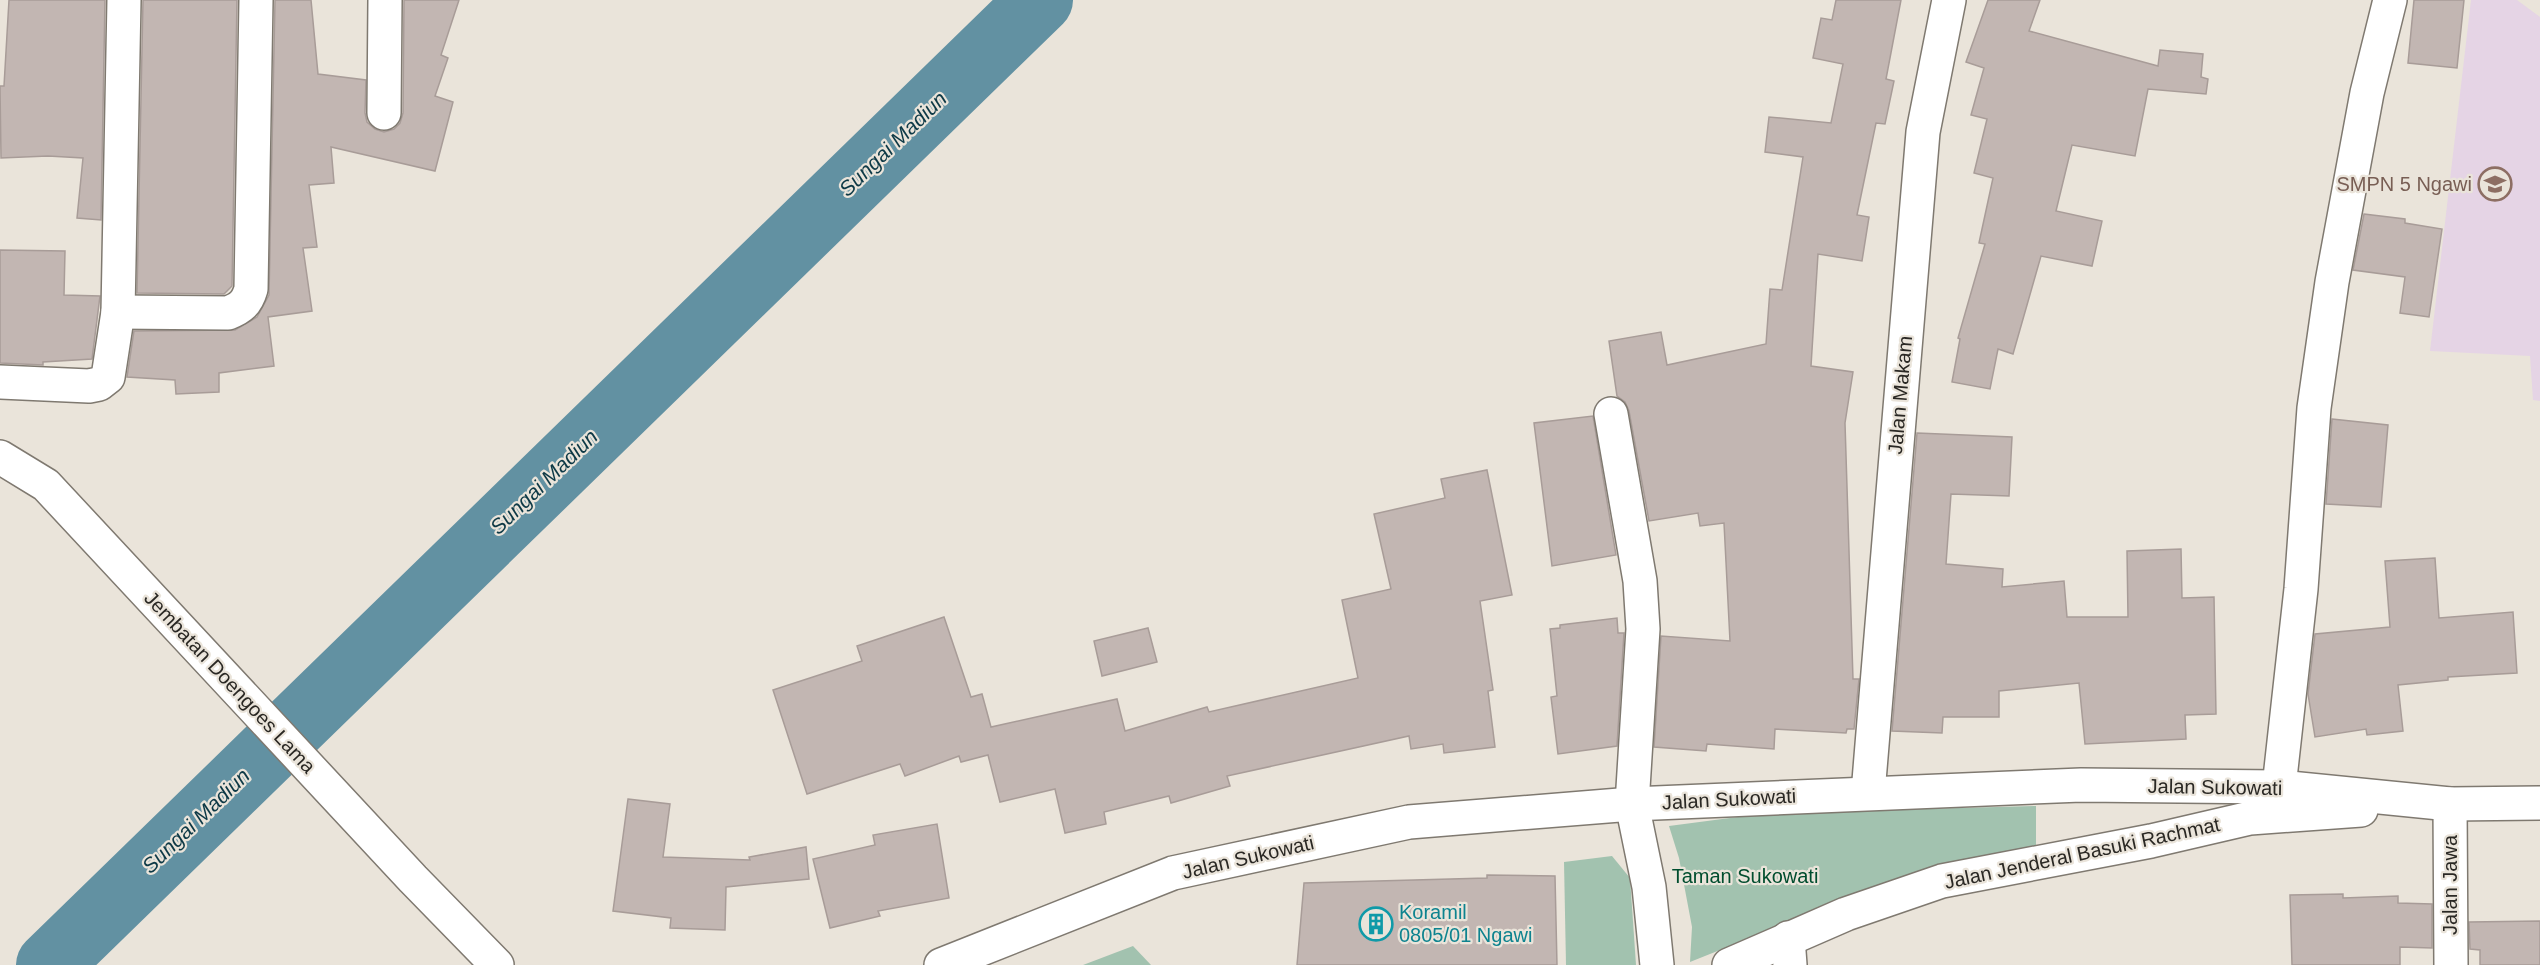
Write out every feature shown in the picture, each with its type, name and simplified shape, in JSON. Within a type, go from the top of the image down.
[{"type":"main road","points":[[0,382],[89,386],[99,384],[108,377],[118,312],[124,0]]},
{"type":"main road","points":[[118,312],[228,313],[240,309],[248,299],[256,0]]},
{"type":"main road","points":[[384,113],[385,0]]},
{"type":"main road","name":"Jalan Makam","points":[[1868,793],[1923,132],[1949,0]]},
{"type":"main road","points":[[2279,787],[2301,589],[2314,408],[2332,282],[2365,105],[2390,0]]},
{"type":"main road","points":[[1611,414],[1640,581],[1643,629],[1632,804],[1649,887],[1658,965]]},
{"type":"main road","name":"Jembatan Doengoes Lama","points":[[0,457],[46,485],[413,879],[497,965]]},
{"type":"main road","name":"Jalan Sukowati","points":[[941,965],[1173,873],[1409,822],[1632,804],[2081,784],[2279,787],[2450,804],[2540,803]]},
{"type":"main road","name":"Jalan Jenderal Basuki Rachmat","points":[[1729,965],[1789,952],[1846,914],[1942,881],[2151,841],[2250,818],[2450,804]]},
{"type":"main road","name":"Jalan Jawa","points":[[2450,804],[2451,965]]},
{"type":"shaded area","name":"SMPN 5 Ngawi","points":[[2471,0],[2517,0],[2540,17],[2540,401],[2533,400],[2530,356],[2430,351]]},
{"type":"green space","name":"Taman Sukowati","points":[[2036,806],[2036,846],[1838,903],[1690,962],[1692,927],[1679,858],[1669,826],[1768,813]]},
{"type":"green space","name":"Taman Sukowati","points":[[1612,856],[1630,878],[1636,965],[1566,965],[1564,862]]},
{"type":"green space","points":[[1133,946],[1151,965],[1083,965]]},
{"type":"building","points":[[9,0],[105,0],[101,220],[77,218],[83,158],[48,156],[1,158],[0,86],[4,86]]},
{"type":"building","points":[[143,0],[237,0],[232,286],[224,294],[137,293]]},
{"type":"building","points":[[275,0],[311,0],[318,74],[366,80],[367,122],[375,129],[384,132],[394,129],[400,123],[403,113],[404,0],[459,0],[441,55],[448,58],[435,96],[453,102],[435,171],[331,147],[334,183],[309,185],[317,247],[303,248],[312,311],[268,317],[274,366],[219,373],[219,392],[176,394],[175,380],[127,377],[134,331],[235,330],[257,317],[269,295]]},
{"type":"building","points":[[1836,0],[1901,0],[1886,79],[1894,81],[1885,124],[1876,123],[1857,215],[1869,217],[1862,261],[1818,254],[1811,366],[1853,372],[1845,423],[1853,679],[1859,679],[1854,729],[1847,729],[1846,733],[1775,729],[1774,749],[1707,744],[1706,751],[1654,747],[1661,636],[1730,641],[1724,523],[1700,526],[1698,513],[1649,521],[1629,411],[1625,402],[1617,396],[1609,341],[1661,332],[1667,365],[1766,344],[1770,289],[1782,290],[1803,157],[1765,152],[1769,117],[1831,123],[1843,64],[1813,58],[1821,18],[1832,20]]},
{"type":"building","points":[[1988,0],[2040,0],[2029,31],[2158,66],[2160,50],[2203,54],[2201,77],[2208,79],[2206,94],[2148,89],[2135,156],[2072,145],[2056,211],[2102,221],[2092,266],[2041,256],[2013,354],[1998,349],[1990,389],[1952,382],[1960,339],[1958,338],[1985,244],[1979,243],[1993,178],[1974,173],[1987,119],[1971,115],[1984,68],[1966,62]]},
{"type":"building","points":[[2414,0],[2464,0],[2457,68],[2408,63]]},
{"type":"building","points":[[2364,214],[2405,219],[2405,223],[2442,229],[2429,317],[2400,313],[2405,277],[2353,270]]},
{"type":"building","points":[[0,250],[65,251],[64,295],[100,296],[92,359],[43,362],[43,365],[0,363]]},
{"type":"building","points":[[1593,416],[1616,555],[1552,566],[1534,423]]},
{"type":"building","points":[[2332,419],[2388,425],[2381,507],[2326,504]]},
{"type":"building","points":[[1917,433],[2012,437],[2009,496],[1951,494],[1946,564],[2003,569],[2002,587],[2064,581],[2067,617],[2128,617],[2127,551],[2181,549],[2182,598],[2214,597],[2216,714],[2185,715],[2186,739],[2085,744],[2079,683],[1999,691],[1999,717],[1943,717],[1942,733],[1892,731]]},
{"type":"building","points":[[1487,470],[1512,595],[1480,601],[1493,690],[1488,691],[1495,747],[1444,753],[1443,744],[1411,749],[1409,736],[1227,776],[1230,786],[1171,803],[1169,796],[1104,812],[1106,824],[1065,833],[1055,789],[1000,802],[988,755],[961,762],[959,756],[905,776],[900,764],[807,794],[773,690],[862,661],[857,646],[944,617],[971,697],[982,694],[991,727],[1117,699],[1125,731],[1207,707],[1209,712],[1358,678],[1342,600],[1391,589],[1374,514],[1445,498],[1441,479]]},
{"type":"building","points":[[2435,558],[2439,618],[2513,612],[2517,673],[2448,677],[2448,680],[2398,685],[2403,731],[2367,735],[2366,729],[2315,737],[2308,694],[2315,634],[2390,627],[2385,561]]},
{"type":"building","points":[[1617,618],[1618,633],[1624,633],[1617,746],[1558,754],[1551,697],[1557,696],[1550,629],[1560,628],[1560,625]]},
{"type":"building","points":[[1148,628],[1157,662],[1102,676],[1094,641]]},
{"type":"building","points":[[628,799],[670,804],[663,857],[750,860],[749,857],[806,847],[809,879],[726,887],[725,930],[670,928],[671,918],[613,911]]},
{"type":"building","points":[[937,824],[949,898],[878,911],[880,916],[830,928],[813,859],[875,845],[873,835]]},
{"type":"building","points":[[1487,875],[1555,876],[1557,965],[1297,965],[1304,883],[1487,878]]},
{"type":"building","points":[[2343,894],[2343,898],[2398,896],[2398,903],[2432,904],[2432,948],[2400,947],[2400,965],[2292,965],[2290,895]]},
{"type":"building","points":[[2540,921],[2540,965],[2480,965],[2480,950],[2470,949],[2469,922]]},
{"type":"waterway","name":"Sungai Madiun","points":[[49,965],[1040,0]]},
{"type":"place","name":"SMPN 5 Ngawi","points":[[2495,184]]},
{"type":"place","name":"Koramil 0805/01 Ngawi","points":[[1376,924]]}]
